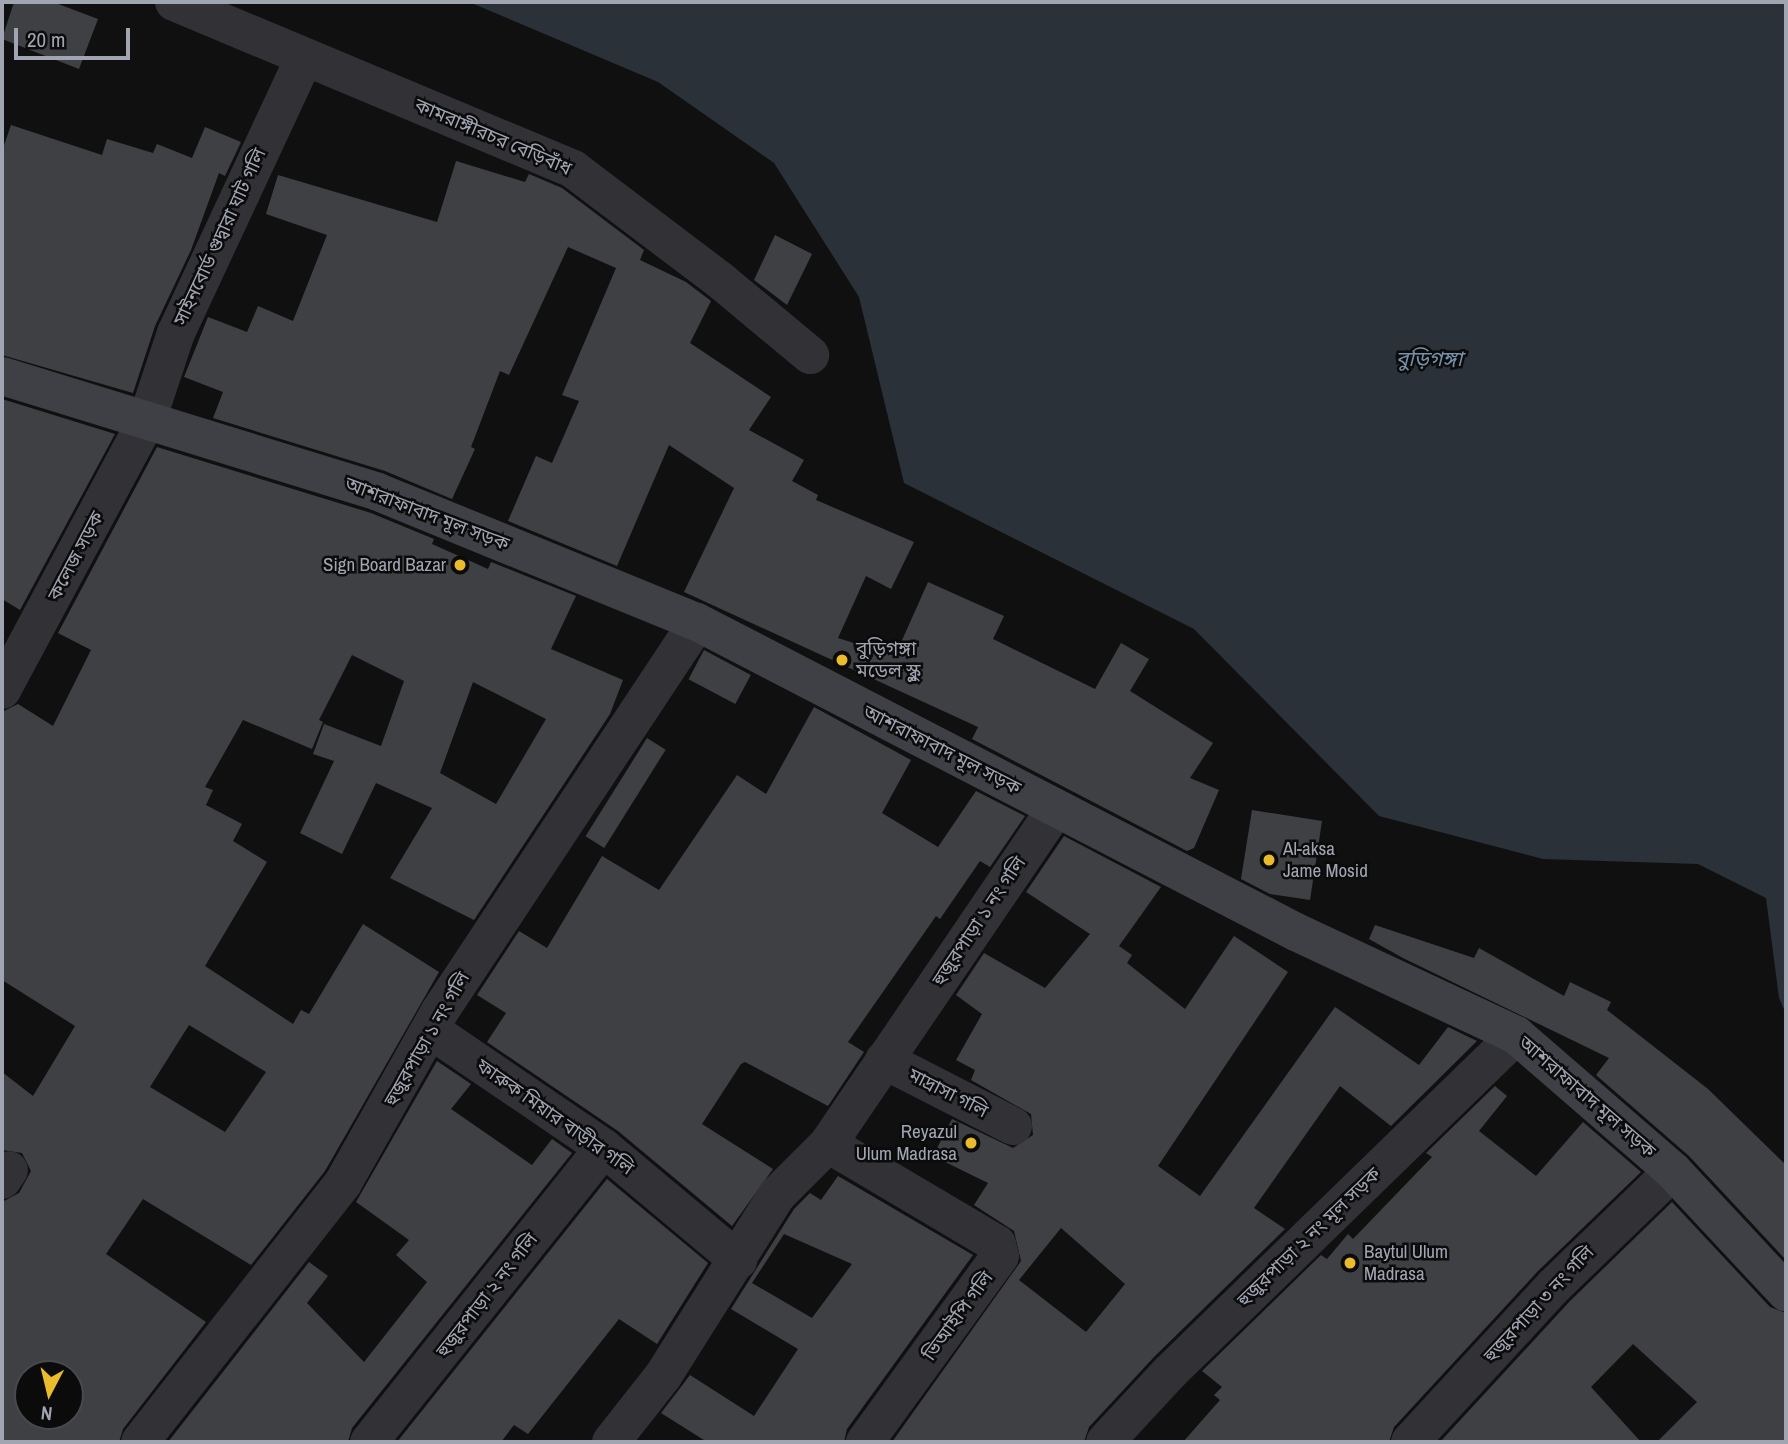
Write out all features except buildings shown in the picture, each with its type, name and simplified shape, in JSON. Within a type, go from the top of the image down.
[{"type":"street","name":"কামরাঙ্গীরচর বেড়িবাঁধ","points":[[174,2],[304,59],[573,169],[721,281],[810,355]]},
{"type":"street","name":"সাইনবোর্ড গুদ্বারা ঘাট গলি","points":[[147,420],[176,333],[304,59]]},
{"type":"street","name":"আশরাফাবাদ মূল সড়ক","points":[[2,376],[378,492],[697,622],[1296,932],[1516,1035],[1673,1171],[1786,1292]]},
{"type":"street","name":"কলেজ সড়ক","points":[[2,690],[147,420]]},
{"type":"street","name":"হুজুরপাড়া ১ নং গলি","points":[[139,1442],[343,1183],[432,1031],[440,1011],[697,622]]},
{"type":"street","name":"হুজুরপাড়া ১ নং গলি","points":[[611,1442],[663,1376],[738,1261],[777,1195],[828,1144],[1056,809]]},
{"type":"street","name":"ফারুক মিয়ার বাড়ীর গলি","points":[[432,1031],[604,1148],[738,1261]]},
{"type":"street","name":"হুজুরপাড়া ২ নং মূল সড়ক","points":[[1105,1442],[1170,1372],[1516,1035]]},
{"type":"street","name":"মাদ্রাসা গলি","points":[[884,1060],[1013,1126]]},
{"type":"street","name":"ভিআইপি গলি","points":[[828,1144],[997,1244],[1000,1256],[865,1442]]},
{"type":"street","name":"হুজুরপাড়া ২ নং গলি","points":[[369,1442],[604,1148]]},
{"type":"street","name":"হুজুরপাড়া ৩ নং গলি","points":[[1410,1442],[1554,1286],[1673,1171]]},
{"type":"water","name":"বুড়িগঙ্গা","points":[[469,2],[1786,2],[1786,1014],[1779,998],[1766,898],[1698,864],[1543,859],[1379,816],[1194,629],[904,483],[859,297],[774,163],[658,82]]},
{"type":"place","name":"Sign Board Bazar","points":[[460,565]]},
{"type":"place","name":"বুড়িগঙ্গা মডেল স্কুল","points":[[842,660]]},
{"type":"place","name":"Al-aksa Jame Mosid","points":[[1269,860]]},
{"type":"place","name":"Reyazul Ulum Madrasa","points":[[971,1143]]},
{"type":"place","name":"Baytul Ulum Madrasa","points":[[1350,1263]]}]
